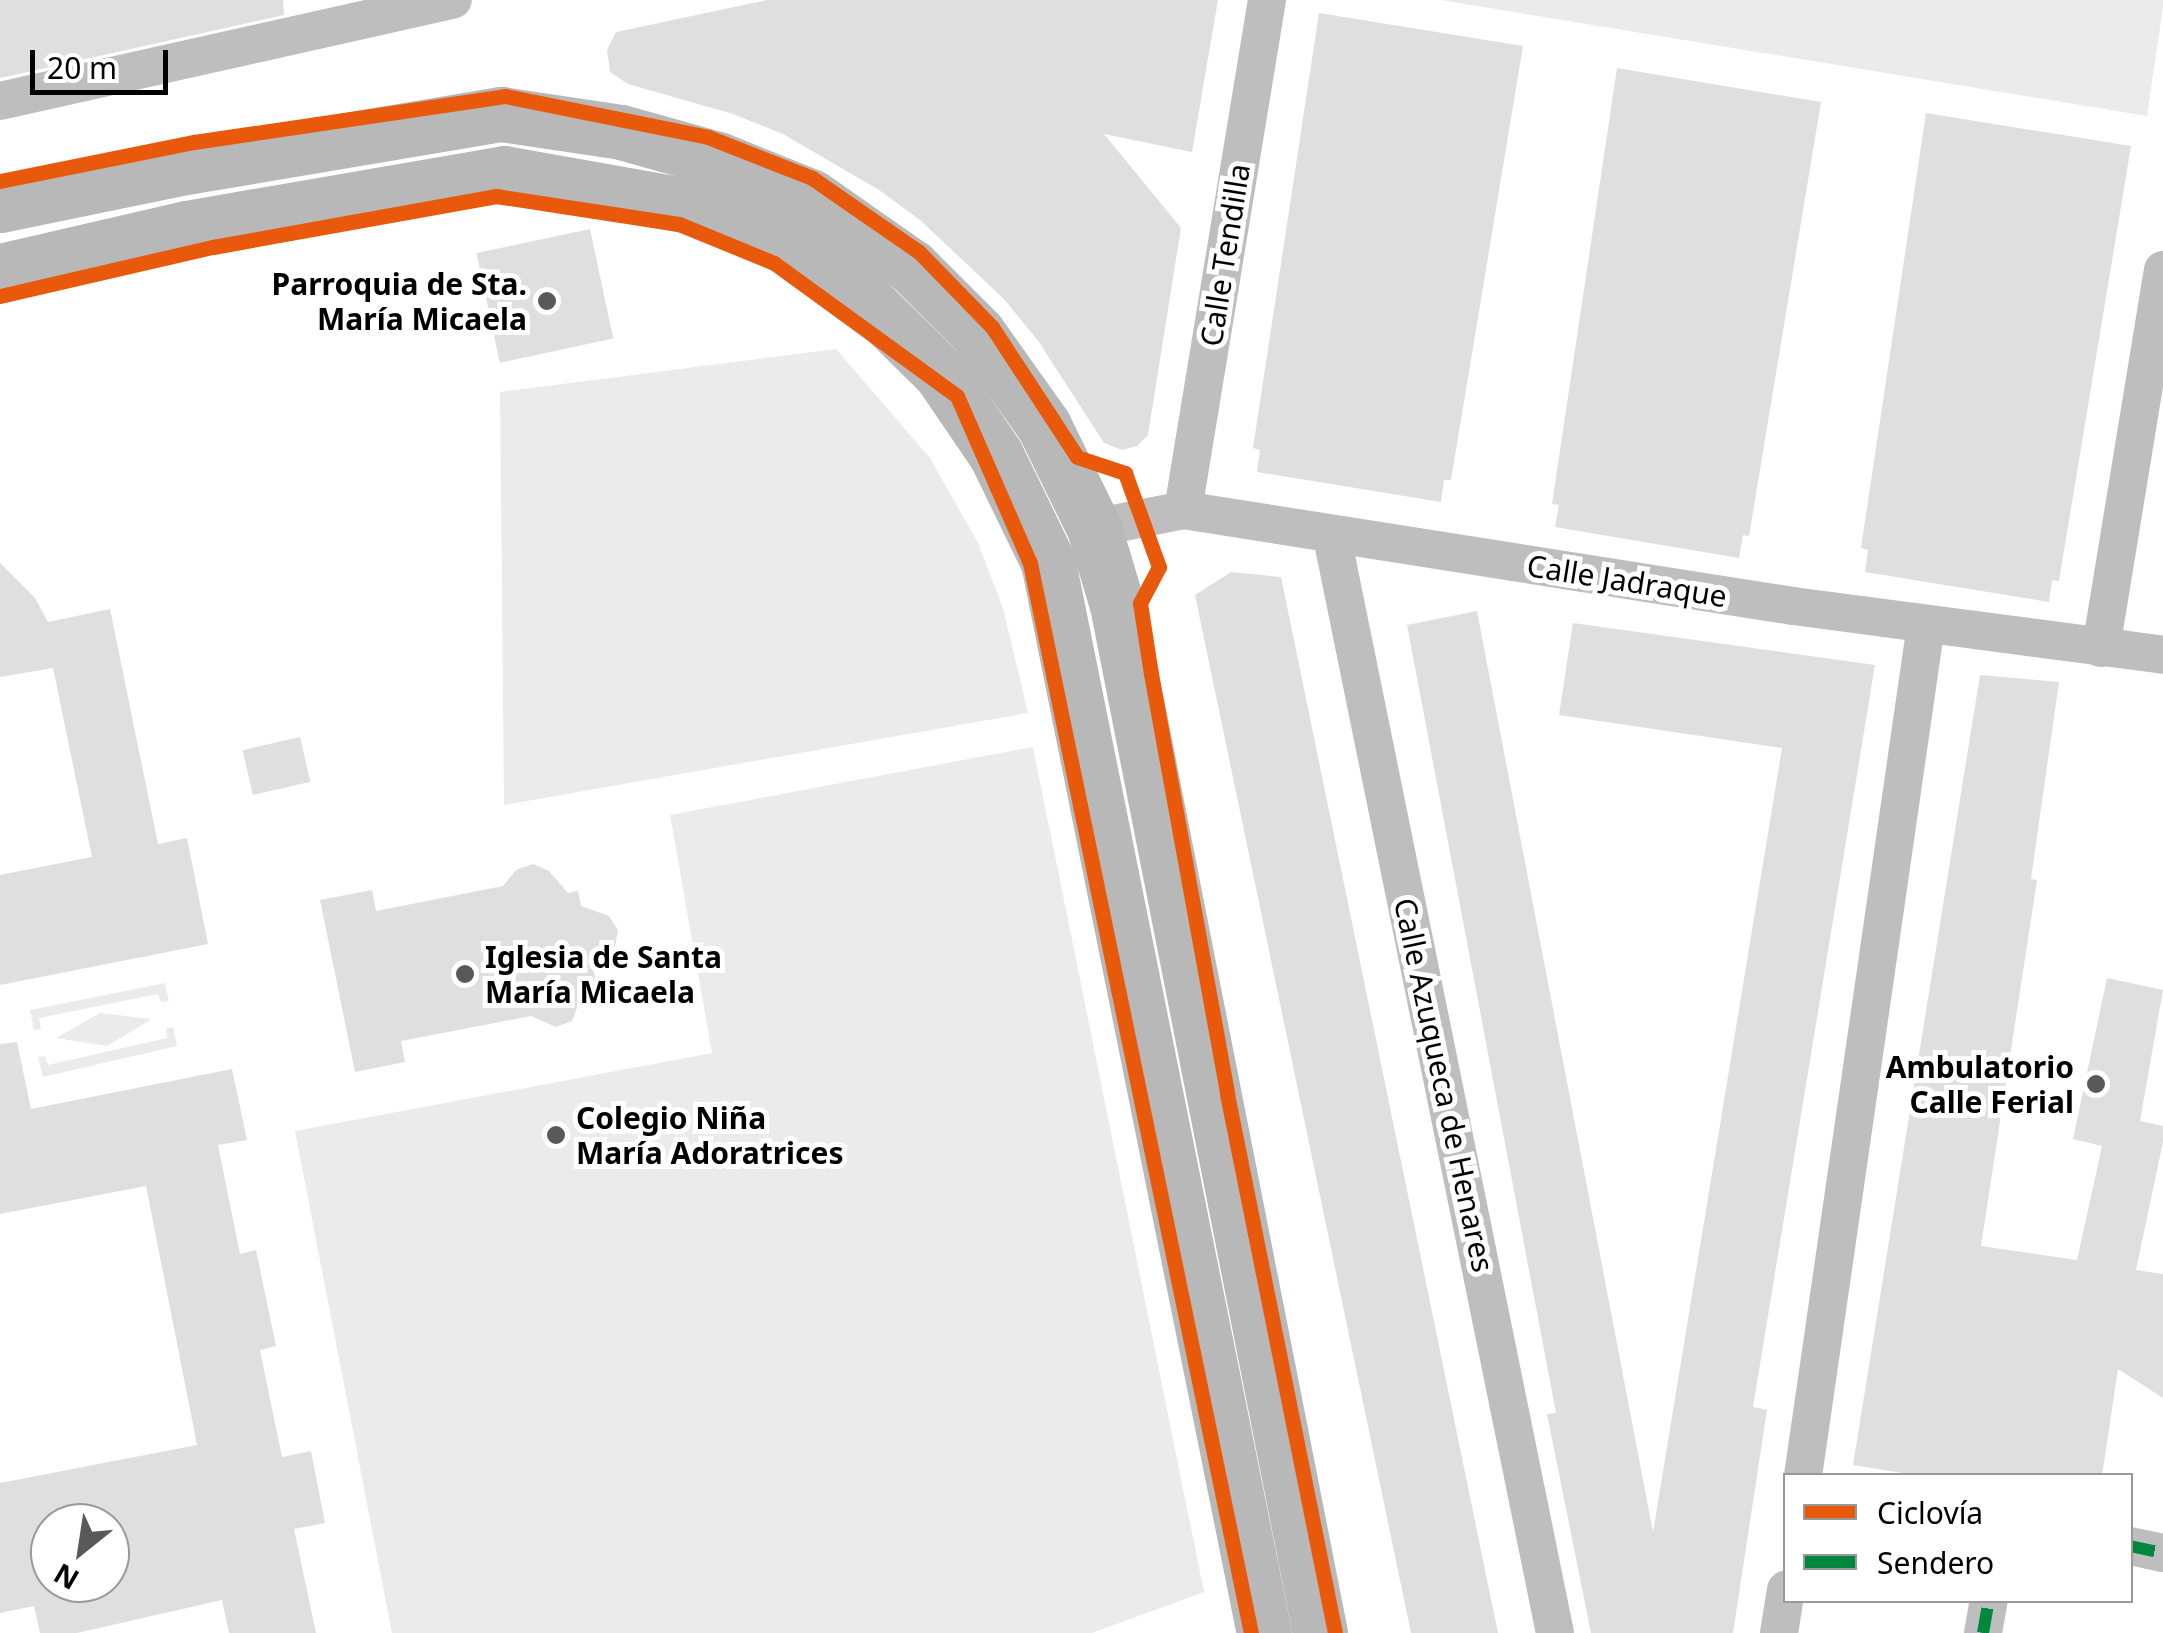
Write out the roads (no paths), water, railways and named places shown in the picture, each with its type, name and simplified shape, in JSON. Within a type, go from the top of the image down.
[{"type":"street","points":[[0,101],[452,0]]},
{"type":"street","name":"Calle Tendilla","points":[[1183,510],[1267,0]]},
{"type":"street","points":[[0,205],[175,168],[502,114],[621,132],[718,159],[812,196],[926,280],[978,333],[1044,426],[1094,528],[1117,606],[1320,1633]]},
{"type":"street","points":[[0,271],[186,228],[504,174],[690,206],[789,244],[862,296],[941,374],[996,455],[1048,562],[1264,1633]]},
{"type":"street","points":[[2102,648],[2163,270]]},
{"type":"street","name":"Calle Jadraque","points":[[1094,528],[1183,510],[1332,537],[2163,655]]},
{"type":"street","name":"Calle Azuqueca de Henares","points":[[1332,537],[1555,1633]]},
{"type":"street","points":[[1803,1473],[1926,624]]},
{"type":"street","points":[[2133,1547],[2163,1553]]},
{"type":"street","points":[[1779,1633],[1784,1603]]},
{"type":"street","points":[[1983,1633],[1988,1603]]},
{"type":"place","name":"Parroquia de Sta. María Micaela","points":[[547,301]]},
{"type":"place","name":"Iglesia de Santa María Micaela","points":[[465,974]]},
{"type":"place","name":"Ambulatorio Calle Ferial","points":[[2096,1084]]},
{"type":"place","name":"Colegio Niña María Adoratrices","points":[[556,1135]]}]
